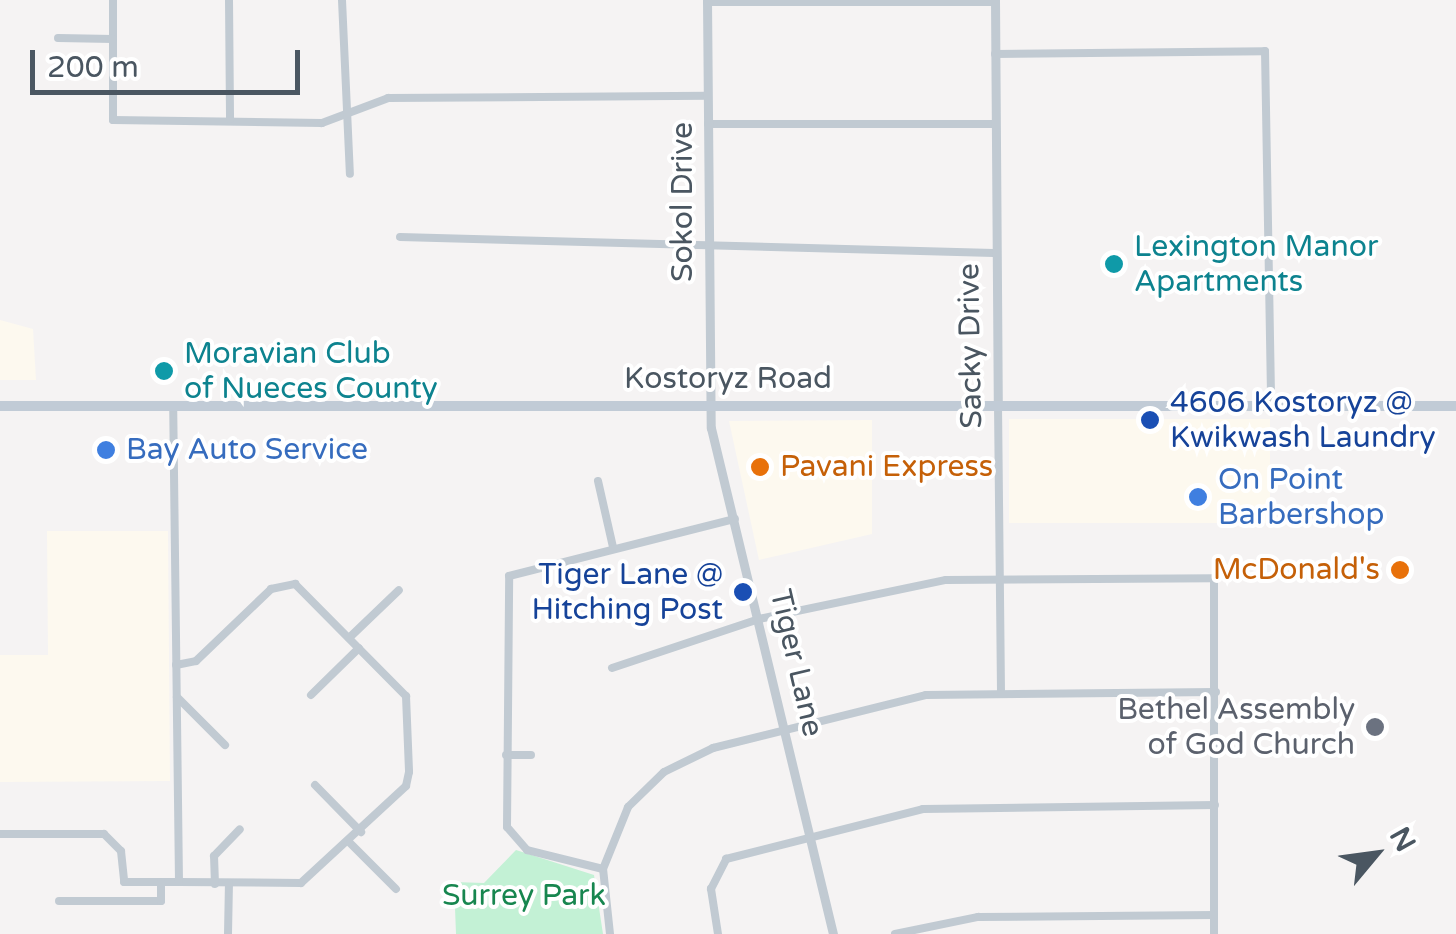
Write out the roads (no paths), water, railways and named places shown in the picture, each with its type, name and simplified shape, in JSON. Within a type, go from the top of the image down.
[{"type":"main road","name":"Kostoryz Road","points":[[0,406],[1456,406]]},
{"type":"street","points":[[112,0],[113,120],[346,120],[388,98],[708,96]]},
{"type":"street","points":[[229,0],[230,119]]},
{"type":"street","points":[[342,0],[350,174]]},
{"type":"street","points":[[707,1],[995,1]]},
{"type":"street","name":"Sokol Drive","points":[[707,1],[709,404]]},
{"type":"street","name":"Sacky Drive","points":[[995,1],[992,124],[1001,690]]},
{"type":"street","points":[[58,38],[113,39]]},
{"type":"street","points":[[995,54],[1266,51],[1270,406]]},
{"type":"street","points":[[708,124],[992,124]]},
{"type":"street","points":[[400,237],[708,242],[994,253]]},
{"type":"street","name":"Tiger Lane","points":[[709,404],[833,934]]},
{"type":"street","points":[[173,408],[179,882]]},
{"type":"street","points":[[598,481],[614,546]]},
{"type":"street","points":[[603,868],[527,850],[511,836],[506,755],[508,576],[735,518]]},
{"type":"street","points":[[612,668],[759,619],[892,588],[1000,578],[1214,578],[1214,934]]},
{"type":"street","points":[[124,882],[301,884],[350,844],[409,772],[406,696],[300,588],[279,584],[196,661],[176,665]]},
{"type":"street","points":[[350,638],[398,590]]},
{"type":"street","points":[[311,694],[359,648]]},
{"type":"street","points":[[610,934],[603,868],[628,807],[664,772],[786,727],[926,695],[1001,690],[1216,692]]},
{"type":"street","points":[[176,697],[225,745]]},
{"type":"street","points":[[506,755],[531,755]]},
{"type":"street","points":[[315,785],[361,832]]},
{"type":"street","points":[[718,934],[711,889],[726,859],[956,807],[1214,805]]},
{"type":"street","points":[[215,884],[214,856],[240,829]]},
{"type":"street","points":[[0,834],[104,834],[121,850],[124,882],[120,900]]},
{"type":"street","points":[[350,844],[396,890]]},
{"type":"street","points":[[59,901],[161,900],[160,882]]},
{"type":"street","points":[[228,934],[229,883]]},
{"type":"street","points":[[895,934],[998,916],[1214,915]]},
{"type":"place","name":"Lexington Manor Apartments","points":[[1114,264]]},
{"type":"place","name":"Moravian Club of Nueces County","points":[[164,371]]},
{"type":"place","name":"4606 Kostoryz @ Kwikwash Laundry","points":[[1150,420]]},
{"type":"place","name":"Bay Auto Service","points":[[106,450]]},
{"type":"place","name":"Pavani Express","points":[[760,467]]},
{"type":"place","name":"On Point Barbershop","points":[[1198,497]]},
{"type":"place","name":"McDonald's","points":[[1400,570]]},
{"type":"place","name":"Tiger Lane @ Hitching Post","points":[[743,592]]},
{"type":"place","name":"Bethel Assembly of God Church","points":[[1375,727]]},
{"type":"park label","name":"Surrey Park","points":[[524,896]]}]
